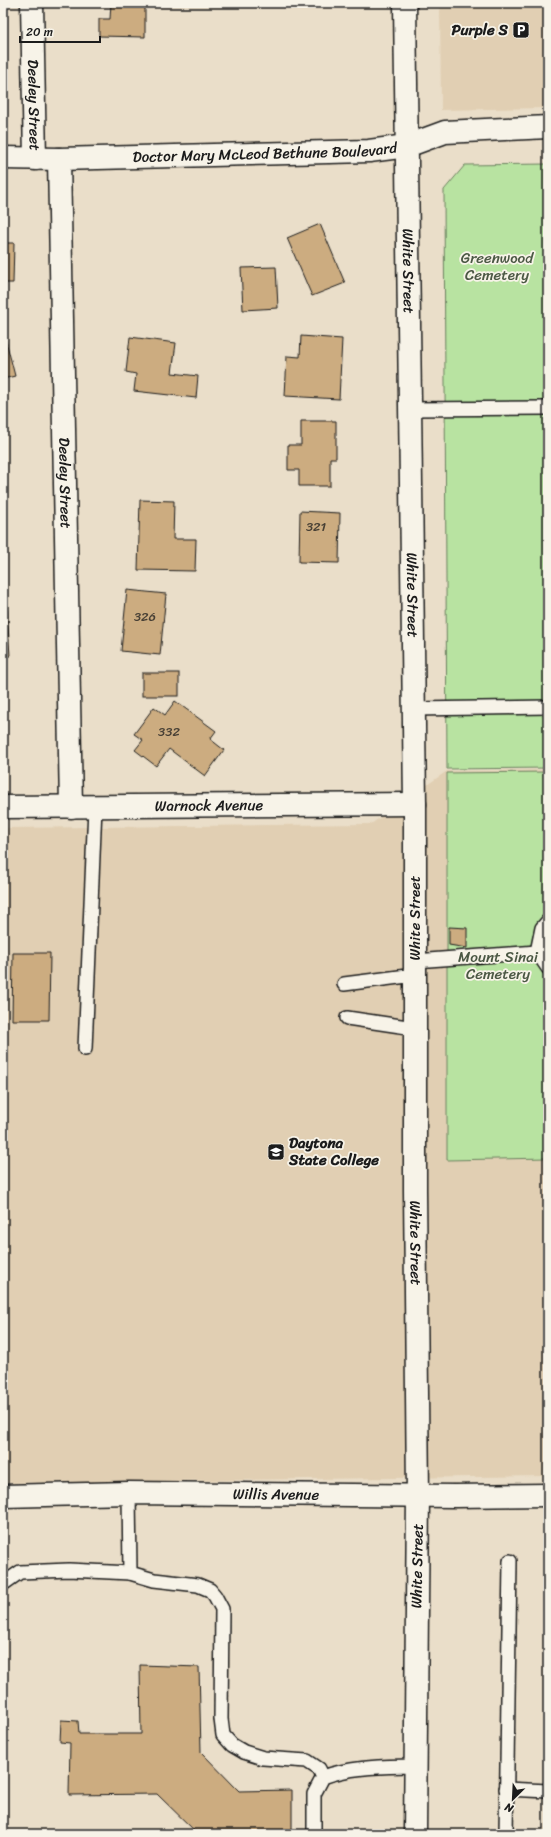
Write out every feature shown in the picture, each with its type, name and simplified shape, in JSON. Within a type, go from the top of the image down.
[{"type":"street","name":"Deeley Street","points":[[32,3],[35,159]]},
{"type":"street","name":"White Street","points":[[405,3],[415,804],[414,1028],[418,1495],[415,1834]]},
{"type":"street","name":"Doctor Mary McLeod Bethune Boulevard","points":[[3,158],[59,159],[369,151],[407,146],[446,132],[548,127]]},
{"type":"street","name":"Deeley Street","points":[[59,159],[71,807]]},
{"type":"street","name":"Warnock Avenue","points":[[3,807],[415,804]]},
{"type":"street","name":"Willis Avenue","points":[[3,1496],[129,1493],[548,1495]]},
{"type":"lane","points":[[410,410],[548,408]]},
{"type":"lane","points":[[413,709],[548,707]]},
{"type":"lane","points":[[85,1049],[95,807]]},
{"type":"lane","points":[[548,922],[542,928],[537,952],[548,968]]},
{"type":"lane","points":[[344,984],[415,968],[537,952]]},
{"type":"lane","points":[[347,1018],[414,1028]]},
{"type":"lane","points":[[129,1493],[130,1573]]},
{"type":"lane","points":[[506,1834],[510,1561]]},
{"type":"lane","points":[[3,1584],[20,1572],[69,1570],[130,1573],[154,1580],[198,1585],[210,1590],[222,1609],[221,1719],[223,1735],[232,1745],[244,1752],[263,1758],[307,1761],[319,1768],[323,1777]]},
{"type":"lane","points":[[314,1834],[314,1794],[323,1777],[339,1771],[364,1768],[415,1766]]},
{"type":"lane","points":[[506,1789],[548,1791]]},
{"type":"shaded area","points":[[440,3],[548,3],[548,108],[441,110]]},
{"type":"shaded area","name":"Daytona State College","points":[[548,770],[548,1476],[3,1483],[3,828],[371,824],[447,771]]},
{"type":"green space","name":"Greenwood Cemetery","points":[[548,164],[548,768],[447,769],[444,190],[465,165]]},
{"type":"green space","name":"Mount Sinai Cemetery","points":[[548,772],[548,1158],[447,1160],[447,773]]},
{"type":"building","points":[[111,3],[145,3],[145,37],[99,36],[99,19],[110,19]]},
{"type":"building","points":[[320,224],[345,283],[312,296],[287,238]]},
{"type":"building","points":[[3,243],[14,243],[13,283],[3,283]]},
{"type":"building","points":[[276,267],[278,308],[243,310],[241,268]]},
{"type":"building","points":[[301,336],[342,339],[339,399],[285,396],[287,356],[300,357]]},
{"type":"building","points":[[3,337],[5,337],[15,376],[3,379]]},
{"type":"building","points":[[130,337],[176,343],[172,373],[198,376],[196,398],[134,391],[136,374],[126,372]]},
{"type":"building","points":[[301,421],[336,421],[336,458],[330,458],[330,486],[299,486],[299,470],[288,470],[288,445],[301,445]]},
{"type":"building","points":[[140,500],[174,501],[173,539],[196,539],[195,571],[138,570]]},
{"type":"building","points":[[3,504],[5,504],[3,529]]},
{"type":"building","points":[[300,511],[340,513],[339,563],[299,562]]},
{"type":"building","points":[[127,590],[166,594],[160,655],[121,651]]},
{"type":"building","points":[[3,610],[7,610],[10,656],[3,656]]},
{"type":"building","points":[[142,673],[179,673],[179,696],[142,696]]},
{"type":"building","points":[[175,701],[216,731],[210,739],[224,750],[205,776],[169,749],[156,766],[135,750],[143,740],[134,734],[154,707],[165,715]]},
{"type":"building","points":[[449,927],[467,928],[467,948],[449,945]]},
{"type":"building","points":[[13,953],[50,953],[49,1020],[12,1020]]},
{"type":"building","points":[[140,1665],[199,1667],[201,1752],[239,1791],[292,1790],[292,1834],[198,1834],[157,1794],[69,1795],[70,1743],[60,1742],[61,1720],[78,1721],[79,1734],[141,1734]]},
{"type":"place","name":"Purple S","points":[[521,30]]},
{"type":"place","name":"Daytona State College","points":[[276,1152]]}]
